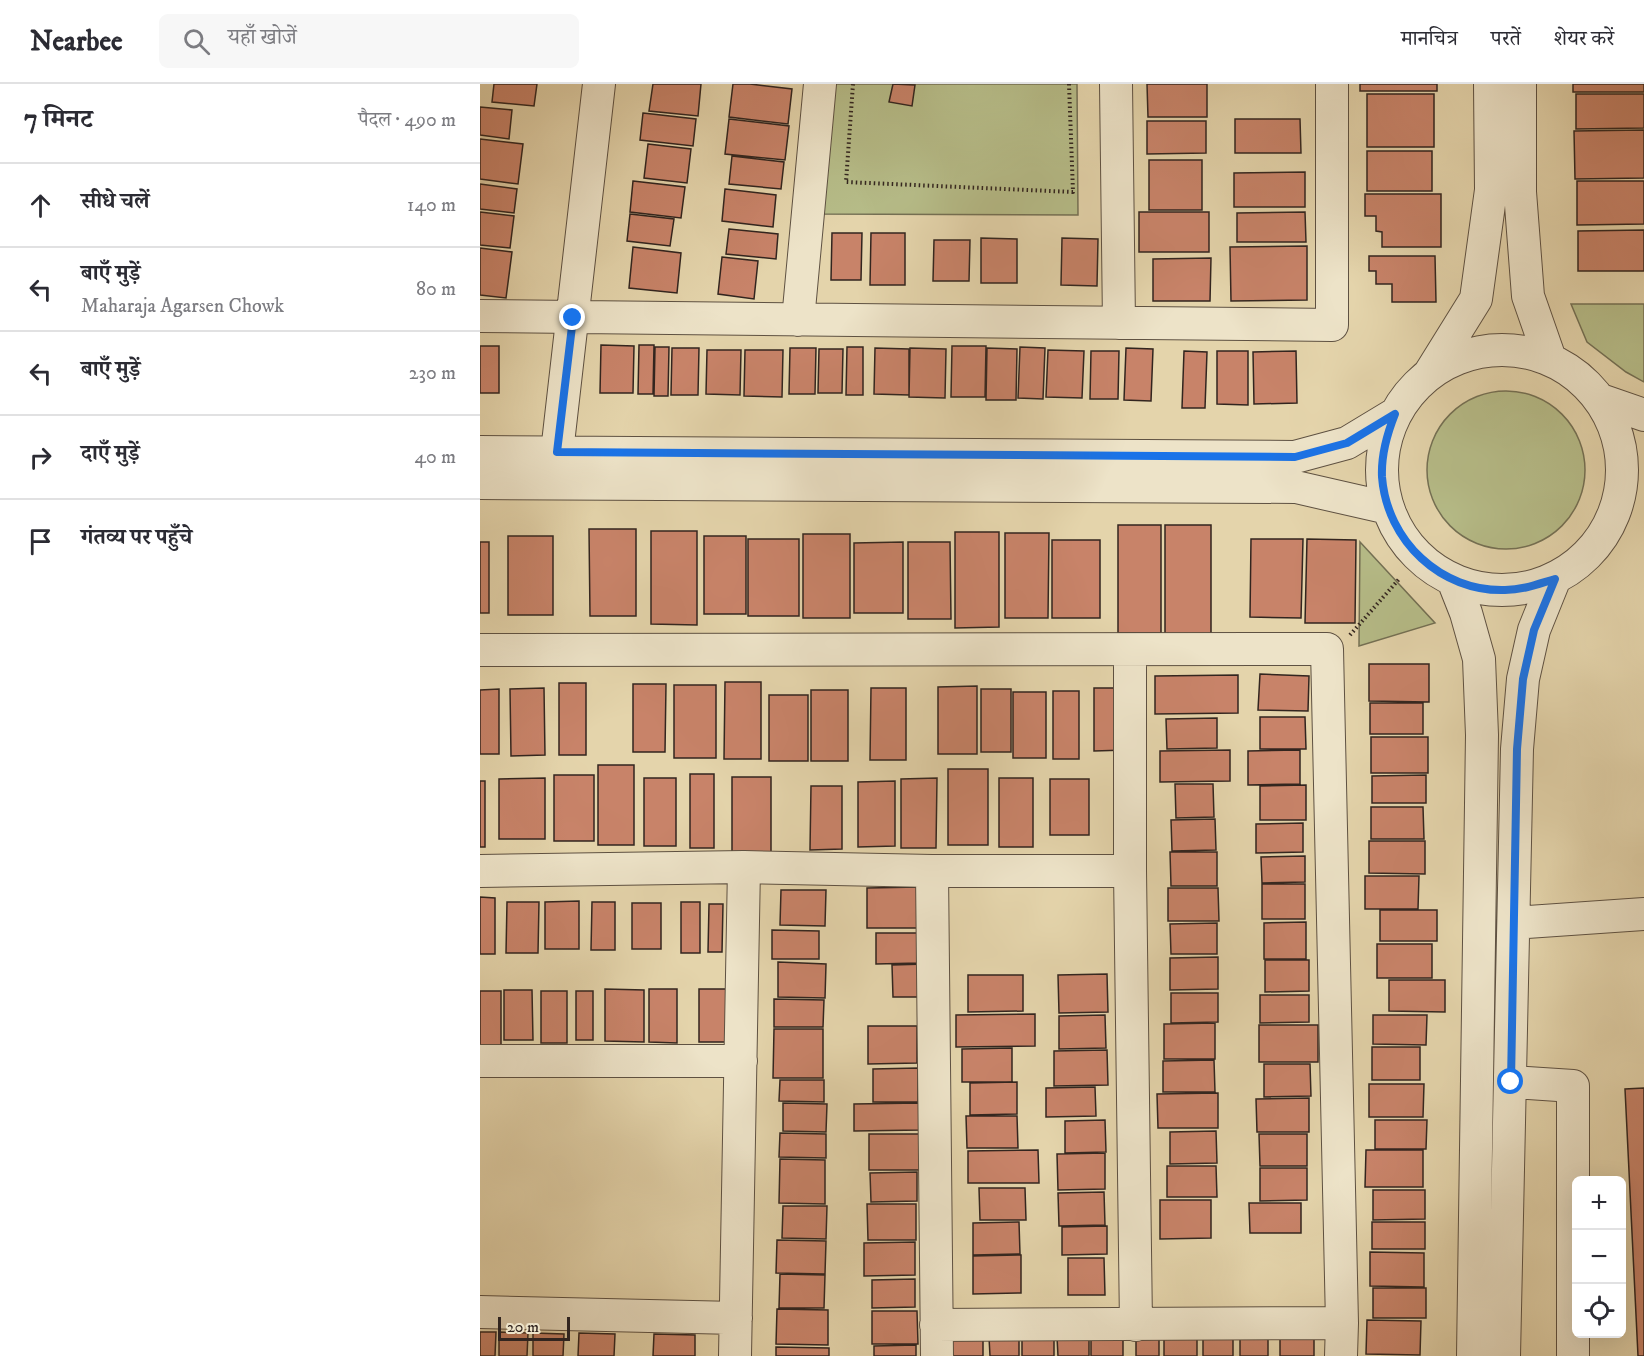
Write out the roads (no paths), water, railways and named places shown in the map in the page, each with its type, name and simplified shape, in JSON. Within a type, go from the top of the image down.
[{"type":"street","points":[[557,452],[599,84]]},
{"type":"street","points":[[798,320],[820,84]]},
{"type":"street","points":[[1116,84],[1119,323]]},
{"type":"street","points":[[480,316],[1332,325],[1332,84]]},
{"type":"street","points":[[1429,374],[1479,351],[1526,351],[1550,359],[1571,371],[1601,400],[1616,432],[1622,472],[1618,502],[1605,532],[1592,551],[1579,563],[1555,579],[1530,587],[1488,590],[1454,580],[1422,560],[1403,538],[1388,508],[1382,477],[1387,434],[1395,414],[1402,402],[1429,374],[1476,299],[1491,190],[1490,84]]},
{"type":"street","points":[[1520,84],[1520,192],[1528,296],[1550,359]]},
{"type":"street","points":[[1601,400],[1644,415]]},
{"type":"street","points":[[480,452],[1295,457],[1347,443],[1395,414]]},
{"type":"street","points":[[480,483],[1296,487],[1388,508]]},
{"type":"street","points":[[1611,521],[1644,502]]},
{"type":"street","points":[[1504,1356],[1517,749],[1523,679],[1534,630],[1555,579]]},
{"type":"street","points":[[1454,580],[1479,659],[1482,735],[1473,1356]]},
{"type":"street","points":[[480,650],[1328,649],[1341,1356]]},
{"type":"street","points":[[1130,650],[1130,871],[1136,1324]]},
{"type":"street","points":[[480,871],[744,867],[932,871],[1130,871]]},
{"type":"street","points":[[735,1356],[744,867]]},
{"type":"street","points":[[932,871],[936,1356]]},
{"type":"street","points":[[1514,923],[1644,914]]},
{"type":"street","points":[[480,1061],[741,1061]]},
{"type":"street","points":[[1511,1082],[1573,1086],[1573,1356]]},
{"type":"street","points":[[480,1312],[736,1318]]},
{"type":"street","points":[[936,1324],[1342,1323]]}]
